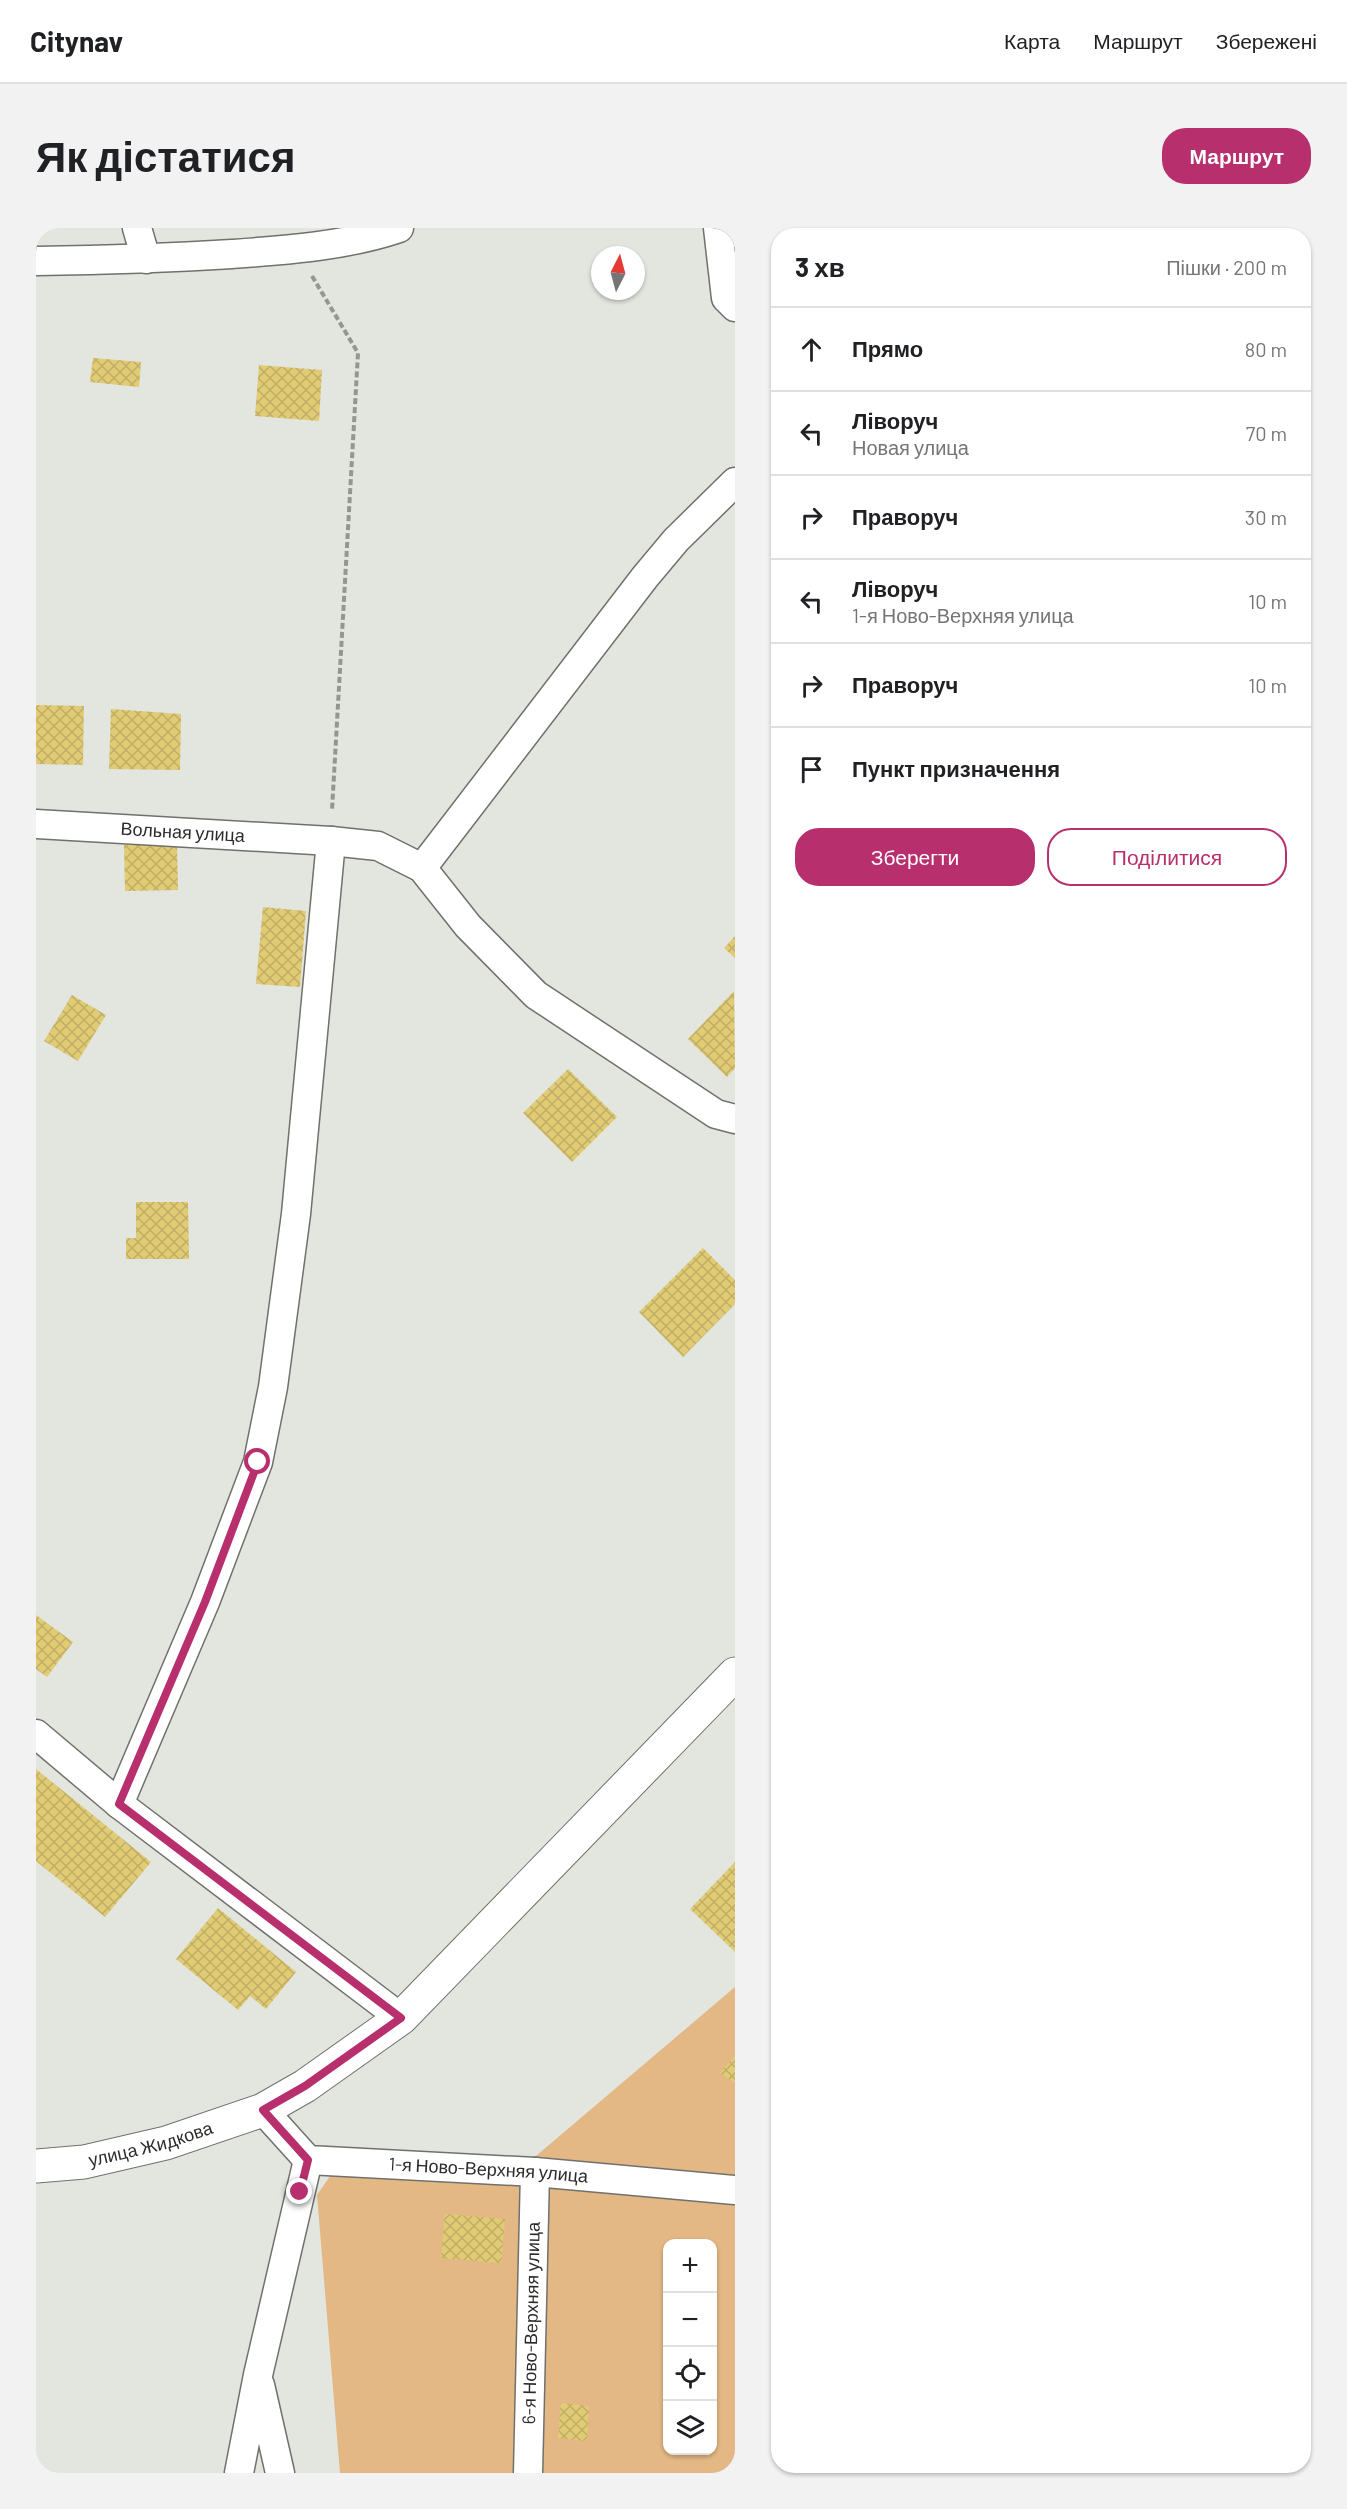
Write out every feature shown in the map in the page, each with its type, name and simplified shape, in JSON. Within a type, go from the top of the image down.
[{"type":"main road","name":"улица Жидкова","points":[[36,2166],[84,2162],[166,2143],[263,2110],[305,2086],[401,2018],[735,1674]]},
{"type":"street","points":[[137,228],[146,259]]},
{"type":"street","points":[[36,261],[146,259],[296,250],[379,235],[399,228]]},
{"type":"street","points":[[718,228],[726,298],[735,307]]},
{"type":"street","points":[[735,482],[676,540],[645,577],[422,868],[468,926],[536,995],[716,1114],[735,1119]]},
{"type":"street","name":"Вольная улица","points":[[36,824],[331,841],[378,846],[422,868]]},
{"type":"street","points":[[119,1804],[205,1602],[258,1462],[273,1387],[296,1214],[331,841]]},
{"type":"street","points":[[36,1734],[119,1804],[401,2018]]},
{"type":"street","points":[[239,2473],[258,2375],[308,2160],[263,2110]]},
{"type":"street","name":"1-я Ново-Верхняя улица","points":[[308,2160],[535,2172],[735,2190]]},
{"type":"street","name":"6-я Ново-Верхняя улица","points":[[528,2473],[535,2172]]},
{"type":"street","points":[[258,2375],[280,2473]]},
{"type":"path","points":[[296,250],[358,353],[331,841]]},
{"type":"shaded area","points":[[735,1987],[735,2473],[340,2473],[317,2195],[341,2160],[523,2167]]},
{"type":"building","points":[[93,358],[141,362],[139,387],[90,382]]},
{"type":"building","points":[[259,365],[322,370],[319,421],[255,416]]},
{"type":"building","points":[[36,705],[84,706],[83,765],[36,764]]},
{"type":"building","points":[[111,709],[181,714],[180,770],[109,769]]},
{"type":"building","points":[[177,844],[178,890],[125,891],[124,845]]},
{"type":"building","points":[[263,907],[306,911],[300,987],[256,984]]},
{"type":"building","points":[[735,936],[735,958],[724,948]]},
{"type":"building","points":[[734,991],[735,1068],[727,1077],[688,1039]]},
{"type":"building","points":[[72,995],[106,1015],[78,1061],[44,1041]]},
{"type":"building","points":[[568,1069],[617,1117],[572,1162],[523,1113]]},
{"type":"building","points":[[136,1202],[188,1202],[189,1259],[126,1259],[126,1238],[136,1238]]},
{"type":"building","points":[[703,1248],[735,1280],[735,1304],[683,1357],[639,1312]]},
{"type":"building","points":[[36,1615],[73,1642],[47,1677],[36,1669]]},
{"type":"building","points":[[36,1769],[151,1862],[105,1917],[36,1861]]},
{"type":"building","points":[[735,1862],[735,1952],[690,1909]]},
{"type":"building","points":[[218,1908],[296,1972],[266,2009],[250,1996],[238,2010],[176,1959]]},
{"type":"building","points":[[735,2056],[735,2083],[720,2073]]},
{"type":"building","points":[[445,2214],[505,2219],[501,2263],[441,2258]]},
{"type":"building","points":[[561,2403],[589,2406],[587,2441],[558,2438]]},
{"type":"route","points":[[258,1462],[205,1602],[119,1804],[401,2018],[305,2086],[263,2110],[308,2160],[300,2192]]}]
